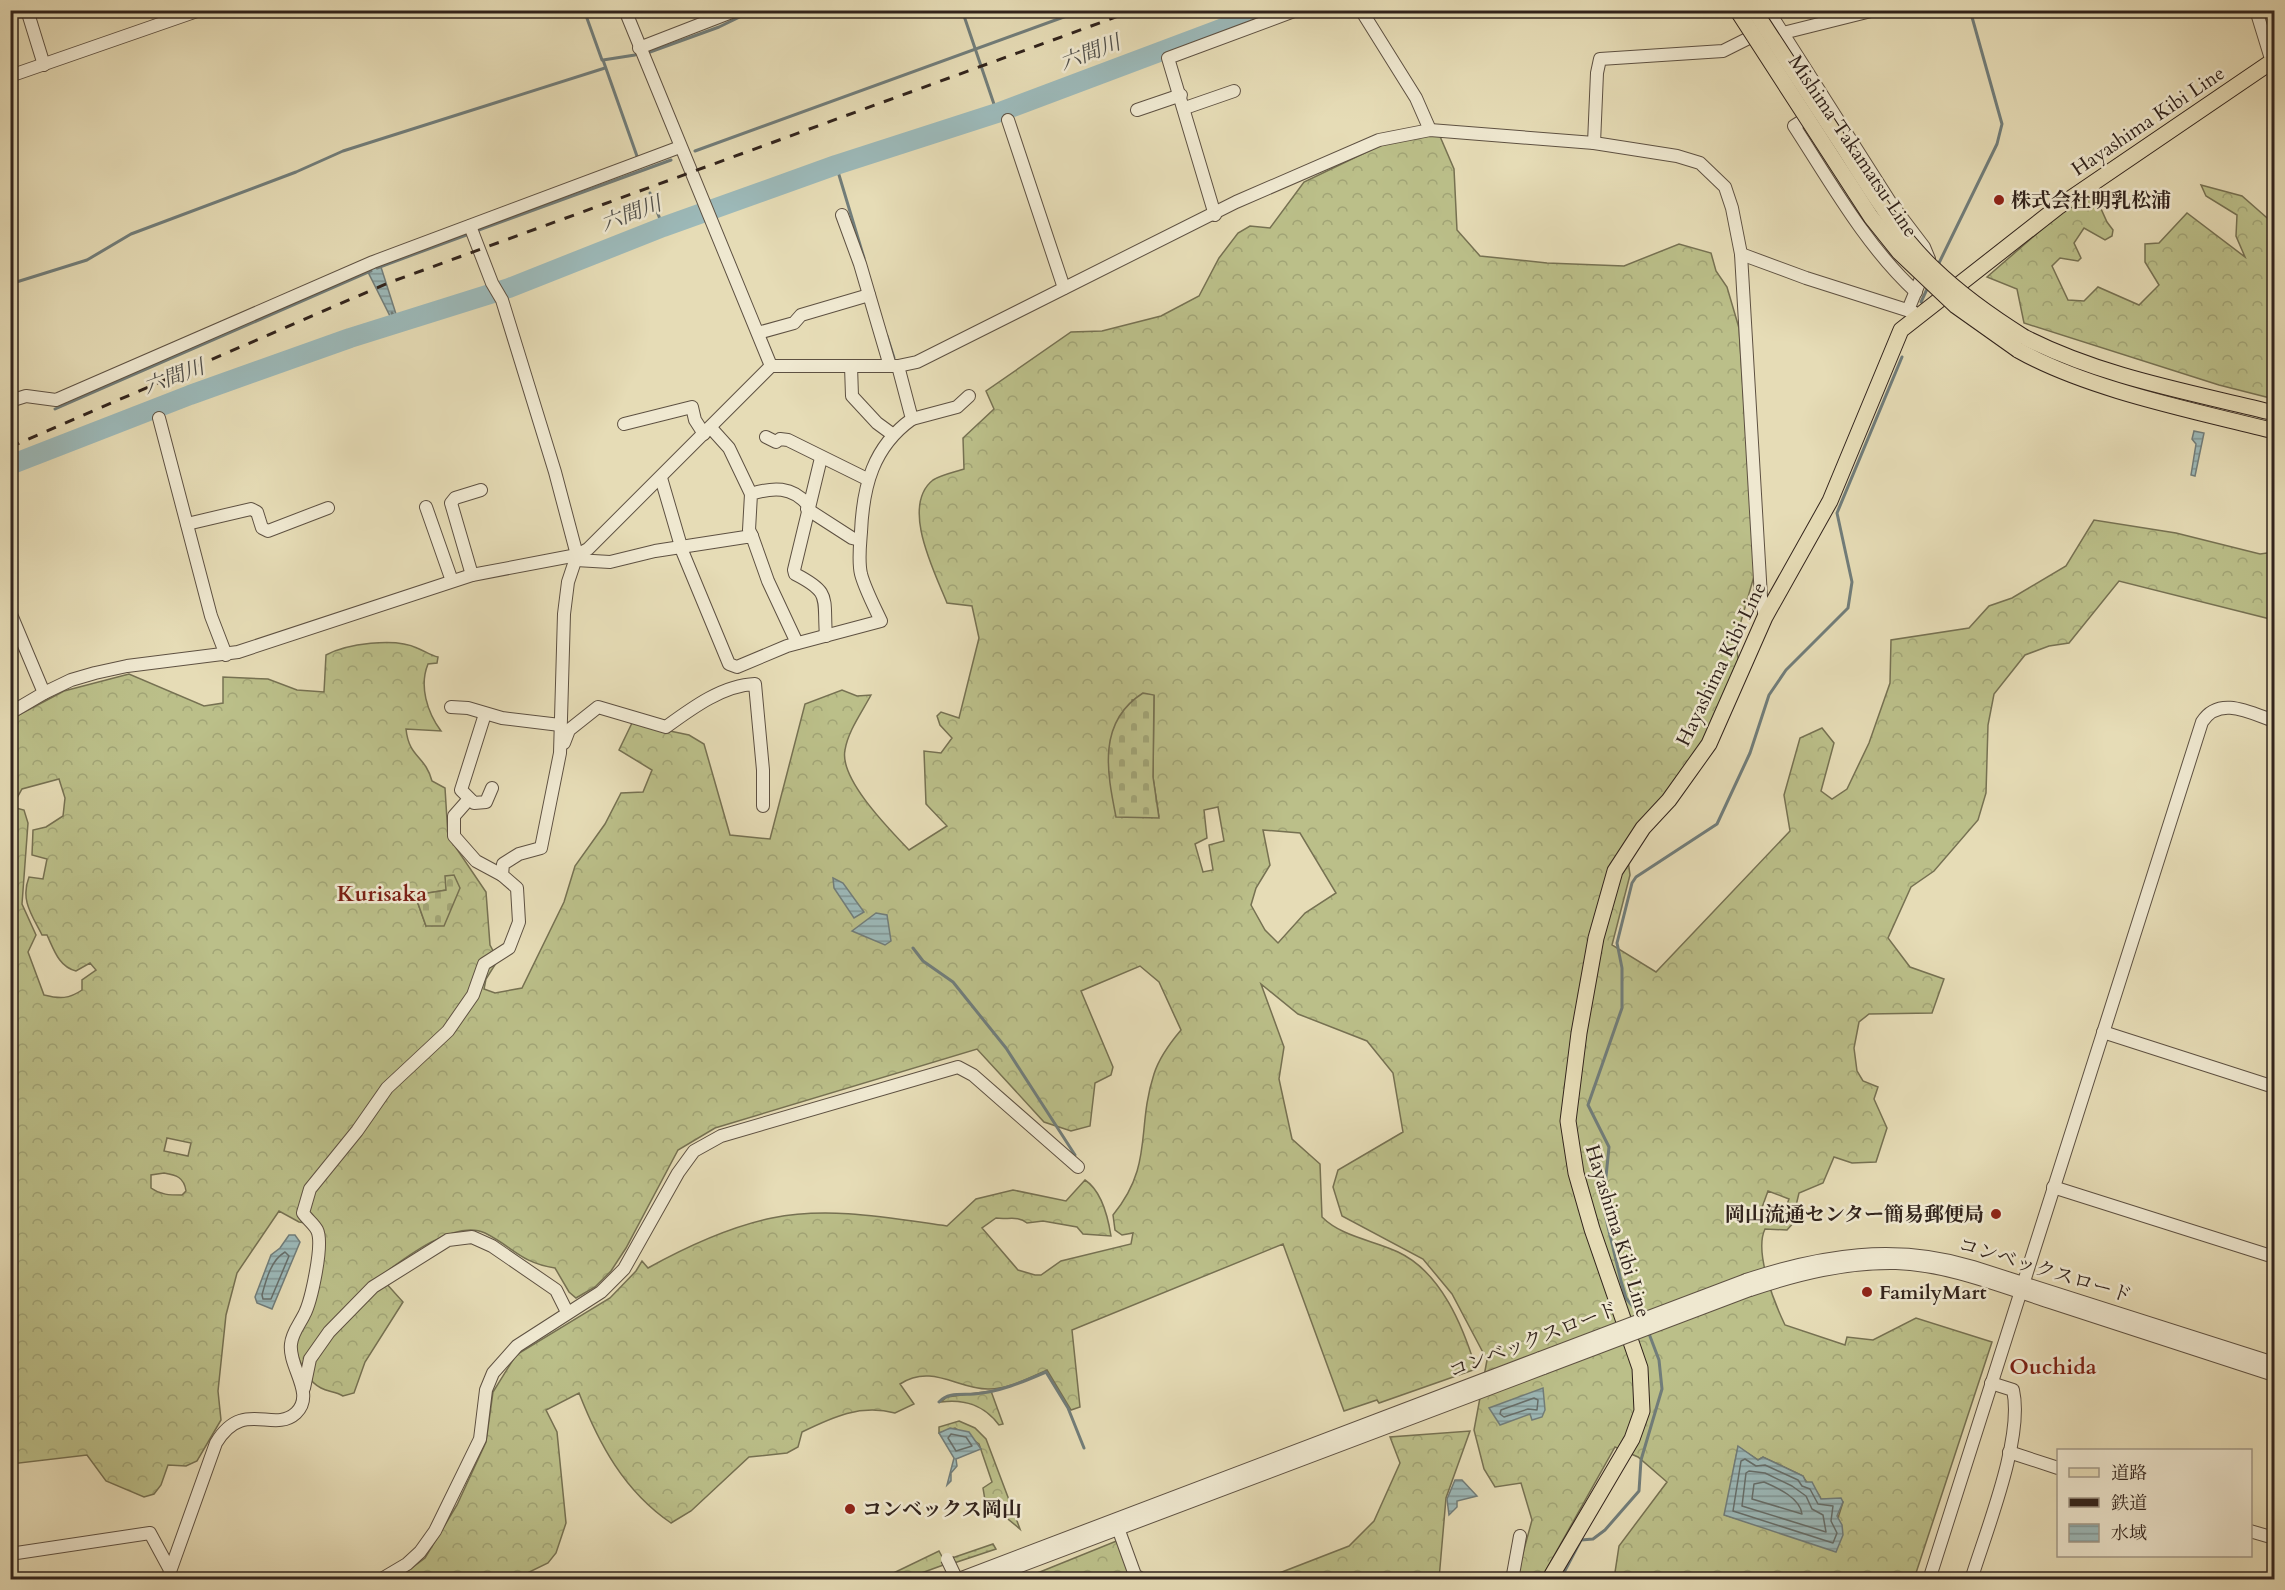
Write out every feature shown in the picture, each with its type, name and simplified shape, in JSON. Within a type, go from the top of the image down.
[{"type":"main road","name":"Mishima Takamatsu Line","points":[[1737,10],[1870,217],[1899,252],[1956,306],[2021,344],[2116,374],[2274,413]]},
{"type":"main road","name":"Mishima Takamatsu Line","points":[[1754,10],[1883,209],[1910,243],[1933,268],[2021,344],[2051,366],[2111,386],[2274,431]]},
{"type":"main road","name":"Hayashima Kibi Line","points":[[1549,1580],[1632,1439],[1642,1411],[1640,1368],[1612,1294],[1569,1144],[1570,1092],[1596,938],[1615,871],[1633,841],[1669,800],[1709,744],[1765,618],[1830,501],[1894,341],[1914,312],[1961,285],[2058,207],[2273,61]]},
{"type":"street","points":[[27,10],[44,66]]},
{"type":"street","points":[[10,76],[200,10]]},
{"type":"street","points":[[625,10],[771,366]]},
{"type":"street","points":[[639,48],[737,10]]},
{"type":"street","points":[[1215,214],[1185,108],[1168,58],[1297,10]]},
{"type":"street","points":[[1360,10],[1416,98],[1430,130]]},
{"type":"street","points":[[1741,254],[1806,278],[1914,312],[1916,292],[1929,259],[1924,247],[1892,205],[1768,10]]},
{"type":"street","points":[[1594,143],[1597,72],[1600,59],[1723,51],[1755,35],[1783,33],[1875,10]]},
{"type":"street","points":[[2256,10],[2273,61]]},
{"type":"street","points":[[1185,108],[1234,91]]},
{"type":"street","points":[[1137,110],[1181,95]]},
{"type":"street","points":[[1829,105],[1794,126],[1871,242],[1893,271],[1916,292]]},
{"type":"street","points":[[1008,120],[1064,288]]},
{"type":"street","points":[[576,557],[588,549],[661,478],[771,366],[894,366],[917,362],[1236,202],[1379,140],[1430,130],[1594,143],[1677,156],[1700,163],[1725,187],[1732,208],[1741,254],[1761,597],[1765,618]]},
{"type":"street","points":[[10,401],[27,396],[56,400],[325,281],[472,231],[680,147]]},
{"type":"street","points":[[842,215],[912,419]]},
{"type":"street","points":[[472,231],[492,283],[502,300],[555,472],[576,557],[568,582],[564,614],[560,753],[541,848],[506,860],[501,870],[502,875]]},
{"type":"street","points":[[758,333],[794,323],[801,315],[869,295]]},
{"type":"street","points":[[851,366],[852,396],[877,423],[892,434]]},
{"type":"street","points":[[729,664],[737,667],[797,643],[881,621],[861,573],[862,502],[867,479],[878,453],[892,434],[912,419],[957,406],[969,396]]},
{"type":"street","points":[[624,424],[692,406],[694,420],[729,448],[752,494],[749,530],[768,581],[797,643]]},
{"type":"street","points":[[159,418],[211,616],[226,655]]},
{"type":"street","points":[[766,437],[776,442],[780,439],[788,440],[867,479]]},
{"type":"street","points":[[821,458],[794,570],[795,574],[819,586],[823,593],[826,636]]},
{"type":"street","points":[[661,478],[681,546],[739,684]]},
{"type":"street","points":[[752,494],[778,488],[796,493],[808,507],[852,538],[860,540]]},
{"type":"street","points":[[472,575],[451,503],[454,498],[481,490]]},
{"type":"street","points":[[426,507],[452,581]]},
{"type":"street","points":[[187,524],[250,509],[256,512],[262,528],[268,531],[327,508]]},
{"type":"street","points":[[10,713],[71,680],[127,666],[226,655],[472,575],[576,557],[610,562],[681,546],[752,536]]},
{"type":"street","points":[[10,612],[44,693]]},
{"type":"street","points":[[560,753],[569,730],[598,707],[666,726],[690,709],[739,684],[755,684],[763,770],[763,806]]},
{"type":"street","points":[[451,707],[561,725]]},
{"type":"street","points":[[1929,1580],[2202,722],[2213,709],[2222,707],[2238,709],[2274,721]]},
{"type":"street","points":[[485,714],[461,790],[474,803],[486,802],[492,788]]},
{"type":"street","points":[[304,1389],[294,1368],[291,1344],[308,1304],[320,1249],[317,1229],[303,1213],[304,1202],[310,1189],[357,1131],[387,1088],[448,1031],[473,995],[484,964],[509,948],[519,922],[517,888],[502,875],[476,861],[454,836],[454,816],[469,799]]},
{"type":"street","points":[[2103,1032],[2274,1087]]},
{"type":"street","points":[[380,1580],[406,1564],[420,1552],[435,1531],[480,1439],[486,1390],[493,1373],[517,1346],[601,1292],[624,1269],[678,1173],[701,1147],[721,1136],[953,1067],[964,1068],[973,1075],[1078,1167]]},
{"type":"street","points":[[2053,1187],[2274,1257]]},
{"type":"street","points":[[169,1575],[216,1443],[224,1430],[236,1421],[288,1418],[300,1408],[310,1359],[329,1332],[373,1287],[448,1240],[472,1237],[492,1246],[556,1290],[569,1311]]},
{"type":"street","name":"コンベックスロード","points":[[957,1580],[1542,1363],[1748,1285],[1787,1266],[1820,1259],[1887,1253],[1959,1262],[2021,1287],[2274,1375]]},
{"type":"street","name":"コンベックスロード","points":[[2021,1287],[2274,1363]]},
{"type":"street","name":"コンベックスロード","points":[[983,1580],[1542,1363]]},
{"type":"street","points":[[1971,1580],[2009,1452],[2015,1399],[2013,1390],[1991,1383]]},
{"type":"street","points":[[2009,1452],[2057,1468]]},
{"type":"street","points":[[1118,1528],[1135,1575],[1143,1580]]},
{"type":"street","points":[[2252,1532],[2274,1538]]},
{"type":"street","points":[[10,1554],[150,1533],[169,1575]]},
{"type":"street","points":[[1512,1580],[1520,1536]]},
{"type":"street","points":[[947,1559],[957,1580]]},
{"type":"green space","points":[[1439,134],[1454,169],[1457,230],[1480,256],[1547,263],[1624,266],[1679,244],[1711,253],[1716,271],[1727,287],[1739,328],[1755,573],[1735,642],[1739,662],[1701,744],[1667,797],[1626,845],[1630,875],[1612,945],[1656,972],[1790,831],[1784,795],[1800,738],[1822,728],[1834,743],[1821,791],[1832,799],[1847,789],[1869,743],[1890,683],[1891,640],[1969,628],[1989,606],[2012,598],[2066,566],[2094,520],[2176,533],[2260,554],[2274,552],[2274,620],[2119,581],[2069,643],[2049,646],[2025,655],[1994,694],[1988,725],[1986,793],[1978,820],[1934,871],[1911,887],[1888,938],[1910,967],[1944,979],[1932,1013],[1869,1014],[1859,1022],[1854,1048],[1857,1071],[1863,1081],[1878,1087],[1874,1099],[1887,1128],[1876,1162],[1852,1163],[1834,1157],[1823,1183],[1799,1193],[1794,1214],[1795,1221],[1787,1230],[1765,1229],[1762,1239],[1764,1263],[1771,1291],[1785,1325],[1845,1345],[1847,1337],[1873,1340],[1916,1318],[1992,1342],[1914,1579],[1614,1579],[1619,1546],[1667,1482],[1638,1457],[1615,1447],[1541,1579],[1516,1579],[1532,1520],[1521,1483],[1495,1487],[1484,1469],[1474,1430],[1487,1360],[1452,1294],[1423,1259],[1342,1216],[1333,1187],[1338,1170],[1403,1132],[1393,1073],[1367,1041],[1298,1014],[1261,984],[1284,1047],[1279,1079],[1292,1139],[1320,1164],[1322,1217],[1348,1234],[1398,1252],[1413,1261],[1426,1273],[1438,1286],[1457,1318],[1476,1369],[1379,1403],[1377,1400],[1344,1411],[1283,1244],[1072,1330],[1080,1407],[1071,1410],[1047,1370],[1026,1380],[996,1389],[967,1386],[934,1377],[912,1378],[900,1384],[914,1404],[895,1413],[870,1410],[836,1417],[802,1432],[798,1447],[787,1453],[749,1457],[691,1511],[671,1523],[640,1496],[615,1465],[595,1430],[579,1393],[546,1410],[557,1432],[566,1523],[556,1553],[548,1563],[515,1579],[491,1576],[488,1580],[397,1579],[425,1558],[457,1505],[486,1442],[493,1392],[516,1355],[610,1298],[636,1271],[642,1261],[648,1268],[724,1232],[772,1218],[794,1215],[860,1214],[947,1226],[976,1199],[1013,1190],[1066,1201],[1085,1180],[1100,1198],[1111,1236],[1083,1234],[1077,1227],[1043,1221],[1027,1223],[1016,1218],[996,1218],[982,1228],[1018,1270],[1035,1275],[1041,1275],[1061,1261],[1131,1244],[1133,1233],[1122,1235],[1115,1230],[1113,1215],[1126,1197],[1139,1163],[1149,1094],[1156,1068],[1165,1051],[1181,1030],[1159,982],[1140,966],[1081,991],[1113,1067],[1111,1075],[1095,1083],[1090,1126],[1071,1131],[1044,1122],[977,1049],[715,1128],[678,1150],[626,1248],[611,1271],[595,1287],[576,1298],[569,1292],[555,1268],[534,1262],[495,1238],[471,1230],[439,1238],[390,1269],[366,1287],[385,1282],[403,1302],[365,1362],[354,1393],[343,1396],[321,1388],[312,1381],[301,1364],[295,1347],[320,1225],[299,1222],[279,1211],[237,1273],[226,1315],[218,1391],[221,1420],[197,1461],[186,1466],[168,1465],[161,1485],[154,1494],[144,1497],[106,1481],[87,1455],[11,1464],[11,719],[64,691],[129,674],[204,706],[223,703],[223,677],[268,679],[297,690],[324,692],[326,655],[358,645],[396,643],[417,648],[438,657],[437,663],[428,664],[424,690],[428,707],[441,731],[406,729],[410,746],[429,772],[432,781],[445,788],[448,836],[486,892],[490,945],[498,960],[486,979],[484,989],[495,993],[522,988],[564,902],[575,866],[605,824],[621,793],[643,792],[652,770],[619,750],[632,723],[689,735],[704,744],[730,835],[770,839],[805,704],[842,690],[857,696],[871,695],[849,736],[845,750],[845,762],[850,775],[868,803],[909,850],[947,826],[926,804],[924,751],[941,753],[952,738],[940,725],[937,716],[941,712],[959,718],[979,638],[972,606],[947,603],[923,540],[920,506],[924,492],[933,480],[964,469],[963,438],[994,409],[986,391],[1071,332],[1102,331],[1161,316],[1199,296],[1219,258],[1238,233],[1250,226],[1270,228],[1304,182],[1379,146],[1413,137]],"holes":[[[1154,696],[1153,777],[1159,817],[1132,700]],[[59,779],[65,798],[63,816],[46,827],[33,830],[32,855],[47,859],[43,879],[29,877],[26,893],[28,907],[34,921],[42,935],[47,935],[61,962],[76,971],[90,963],[96,970],[82,980],[82,990],[68,997],[44,995],[28,952],[36,935],[22,904],[28,823],[24,810],[12,807],[22,789]],[[1218,807],[1224,841],[1209,845],[1213,870],[1203,872],[1195,844],[1207,838],[1204,810]],[[1263,830],[1300,833],[1336,893],[1305,913],[1278,943],[1265,930],[1251,905],[1256,888],[1270,865]],[[447,890],[426,926],[415,895]],[[167,1138],[191,1143],[188,1156],[164,1151]],[[164,1173],[179,1178],[186,1191],[182,1195],[169,1195],[151,1188],[151,1175]],[[1768,1191],[1789,1199],[1781,1221],[1760,1213]],[[1738,1447],[1758,1460],[1763,1457],[1803,1476],[1821,1499],[1843,1502],[1837,1521],[1785,1534],[1725,1515]]]},
{"type":"green space","points":[[2201,185],[2242,196],[2274,224],[2274,399],[2219,385],[2024,323],[2017,289],[1987,277],[2065,209],[2093,191],[2113,230],[2112,236],[2105,240],[2084,228],[2074,243],[2081,258],[2078,261],[2060,258],[2052,266],[2068,300],[2084,301],[2098,287],[2139,305],[2159,285],[2145,262],[2145,244],[2159,243],[2187,213],[2245,257],[2236,236],[2237,215],[2206,196]]},
{"type":"green space","points":[[1143,693],[1154,695],[1153,777],[1159,818],[1116,817],[1108,766],[1112,733],[1118,718],[1128,705]]},
{"type":"green space","points":[[454,875],[460,888],[444,926],[426,926],[415,895],[446,890],[445,876]]},
{"type":"green space","points":[[991,1391],[1003,1424],[999,1425],[987,1413],[973,1405],[941,1402],[947,1397]]},
{"type":"green space","points":[[959,1421],[975,1428],[986,1439],[1020,1529],[985,1500],[983,1488],[992,1482],[979,1444],[955,1428],[939,1433],[939,1427]]},
{"type":"green space","points":[[1470,1431],[1446,1498],[1439,1579],[1264,1579],[1349,1546],[1374,1521],[1400,1463],[1390,1437]]},
{"type":"green space","points":[[1119,1540],[1137,1580],[1020,1580]]},
{"type":"green space","points":[[993,1544],[996,1549],[954,1563],[952,1558]]},
{"type":"green space","points":[[939,1551],[946,1564],[905,1579],[879,1580]]},
{"type":"water","points":[[380,264],[396,314],[390,316],[367,270]]},
{"type":"water","points":[[2194,431],[2204,433],[2195,476],[2191,475],[2196,444],[2192,439]]},
{"type":"water","points":[[833,878],[843,883],[864,912],[854,918],[834,888]]},
{"type":"water","points":[[876,913],[887,915],[891,941],[885,945],[852,931]]},
{"type":"water","points":[[289,1235],[295,1235],[300,1242],[272,1309],[257,1303],[255,1297],[271,1255],[280,1248]]},
{"type":"water","points":[[1543,1388],[1545,1410],[1542,1417],[1532,1420],[1530,1414],[1500,1425],[1489,1408]]},
{"type":"water","points":[[950,1428],[969,1432],[981,1449],[956,1459],[957,1466],[951,1473],[951,1481],[947,1485],[954,1458],[939,1433]]},
{"type":"water","points":[[1738,1446],[1758,1460],[1763,1457],[1803,1476],[1806,1482],[1812,1482],[1821,1499],[1841,1498],[1843,1502],[1837,1516],[1842,1525],[1843,1535],[1836,1552],[1724,1515]]},
{"type":"water","points":[[1455,1480],[1462,1480],[1477,1496],[1457,1501],[1457,1507],[1449,1515],[1447,1499]]},
{"type":"waterway","points":[[584,10],[602,60]]},
{"type":"waterway","points":[[650,52],[719,27],[754,10]]},
{"type":"waterway","points":[[962,10],[997,113]]},
{"type":"waterway","points":[[695,151],[1083,10]]},
{"type":"waterway","name":"六間川","points":[[10,465],[190,395],[350,338],[509,288],[663,227],[836,165],[997,113],[1271,10]]},
{"type":"waterway","points":[[1938,265],[1997,144],[2002,124],[1970,10]]},
{"type":"waterway","points":[[635,55],[603,60],[638,159]]},
{"type":"waterway","points":[[10,284],[87,260],[131,234],[296,172],[343,151],[605,68]]},
{"type":"waterway","points":[[476,231],[671,160]]},
{"type":"waterway","points":[[836,165],[864,258]]},
{"type":"waterway","points":[[650,193],[663,227]]},
{"type":"waterway","points":[[377,268],[469,234]]},
{"type":"waterway","points":[[55,409],[371,271]]},
{"type":"waterway","points":[[1921,302],[1928,287]]},
{"type":"waterway","points":[[392,313],[396,324]]},
{"type":"waterway","points":[[887,336],[894,358]]},
{"type":"waterway","points":[[1641,1317],[1626,1298],[1621,1281],[1603,1206],[1609,1147],[1588,1105],[1622,1008],[1622,968],[1617,943],[1632,883],[1636,877],[1717,824],[1750,753],[1769,695],[1786,670],[1848,608],[1852,582],[1837,513],[1902,357]]},
{"type":"waterway","points":[[913,948],[923,961],[953,982],[1006,1048],[1075,1155]]},
{"type":"waterway","points":[[1560,1580],[1581,1540],[1593,1539],[1605,1530],[1639,1491],[1641,1460],[1662,1389],[1659,1360],[1648,1331]]},
{"type":"waterway","points":[[939,1402],[951,1395],[1002,1389],[1046,1372],[1068,1408],[1084,1448]]},
{"type":"railway","points":[[10,447],[388,283],[1135,10]]},
{"type":"place","name":"株式会社明乳松浦","points":[[1999,200]]},
{"type":"place","name":"岡山流通センター簡易郵便局","points":[[1996,1214]]},
{"type":"place","name":"FamilyMart","points":[[1867,1292]]},
{"type":"place","name":"コンベックス岡山","points":[[850,1509]]},
{"type":"district","name":"Kurisaka","points":[[382,894]]},
{"type":"district","name":"Ouchida","points":[[2053,1367]]}]
